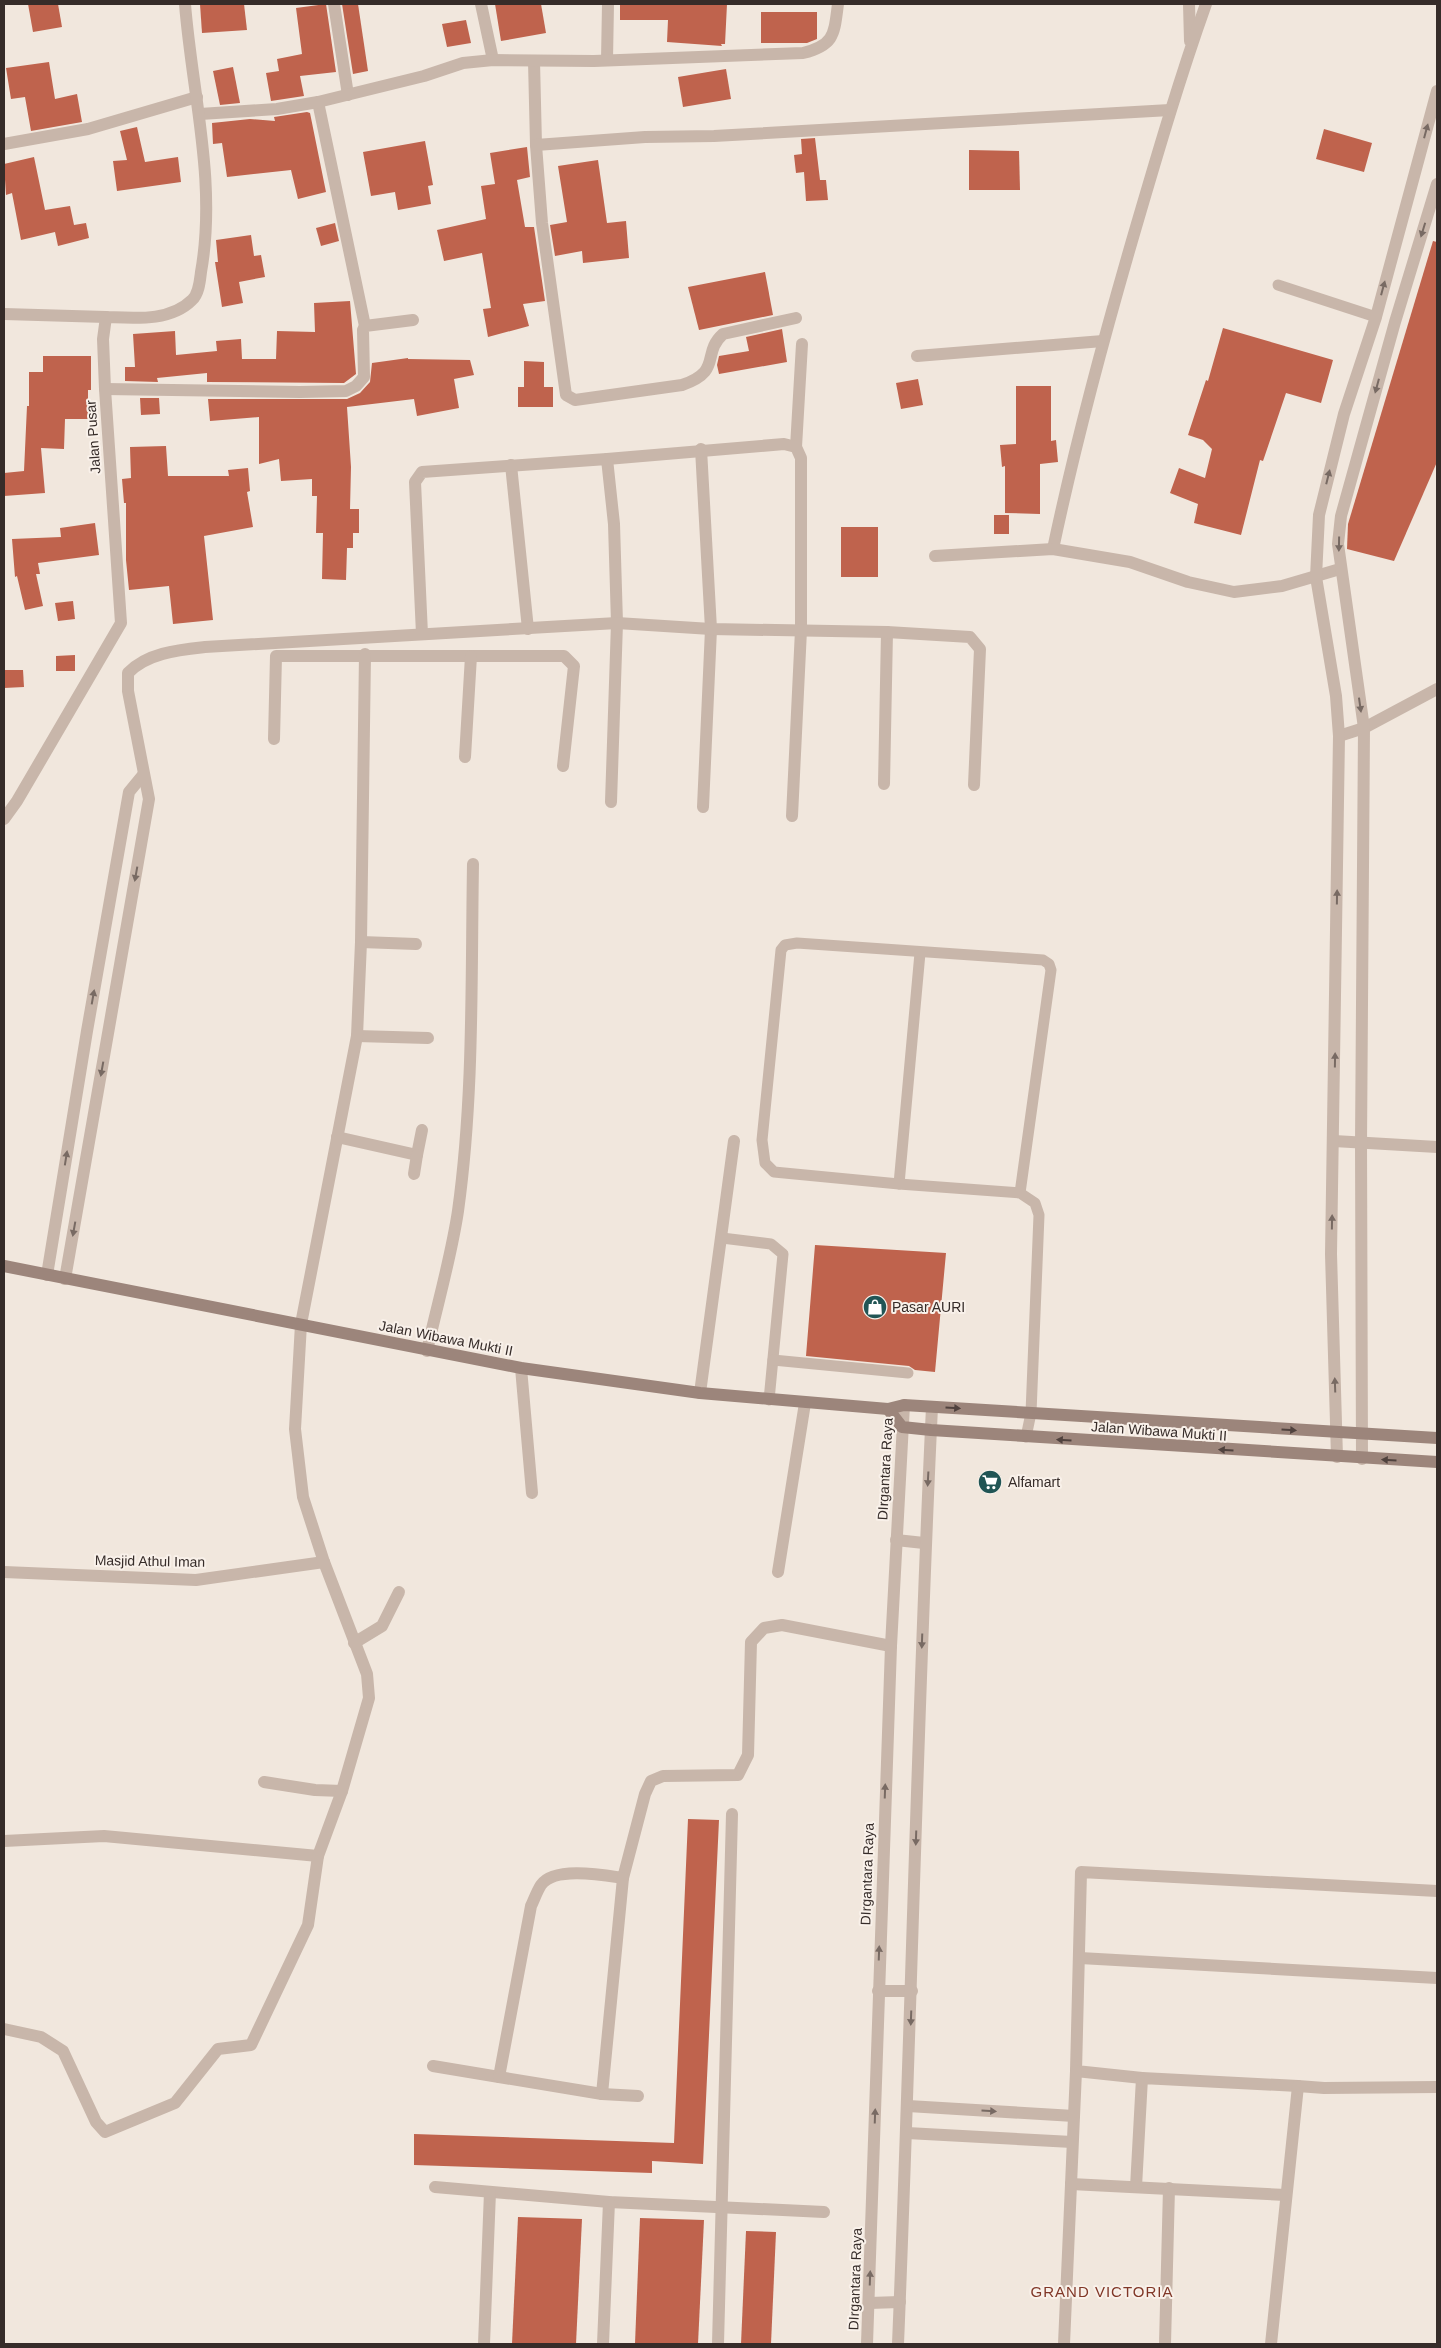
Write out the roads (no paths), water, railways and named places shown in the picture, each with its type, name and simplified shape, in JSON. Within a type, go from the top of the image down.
[{"type":"main road","name":"Jalan Wibawa Mukti II","points":[[4,1266],[301,1324],[427,1351],[521,1368],[700,1393],[888,1409],[904,1405],[1437,1438]]},
{"type":"main road","points":[[888,1409],[902,1427]]},
{"type":"main road","name":"Jalan Wibawa Mukti II","points":[[902,1427],[1026,1437],[1437,1462]]},
{"type":"street","points":[[4,314],[106,317],[158,316],[182,309],[195,299],[205,248],[204,151],[185,4]]},
{"type":"street","points":[[334,4],[348,95]]},
{"type":"street","points":[[481,4],[492,60]]},
{"type":"street","points":[[607,60],[608,4]]},
{"type":"street","points":[[200,114],[277,108],[318,102],[424,76],[463,63],[492,60],[607,60],[803,53],[820,49],[830,41],[835,28],[838,4]]},
{"type":"street","points":[[1189,4],[1190,50]]},
{"type":"street","points":[[1052,548],[1069,470],[1102,340],[1170,110],[1206,4]]},
{"type":"street","points":[[534,61],[536,145],[542,223],[564,389],[569,398],[574,400],[662,388],[694,381],[703,375],[709,366],[716,340],[723,334],[796,318]]},
{"type":"street","points":[[1337,1457],[1331,1254],[1339,736],[1336,696],[1316,577],[1319,516],[1344,414],[1376,316],[1437,91]]},
{"type":"street","points":[[4,144],[88,129],[197,97]]},
{"type":"street","points":[[105,389],[346,391],[356,386],[364,377],[363,330],[365,326],[318,102]]},
{"type":"street","points":[[536,145],[645,137],[714,136],[1170,110]]},
{"type":"street","points":[[1362,1458],[1361,1143],[1364,728],[1340,569],[1338,544],[1341,516],[1395,322],[1437,184]]},
{"type":"street","points":[[1376,316],[1395,322]]},
{"type":"street","name":"Jalan Pusar","points":[[4,819],[17,801],[121,624],[105,389],[103,339],[106,317]]},
{"type":"street","points":[[365,326],[413,320]]},
{"type":"street","points":[[918,356],[1102,340]]},
{"type":"street","points":[[792,816],[801,630],[801,458],[796,447],[802,344]]},
{"type":"street","points":[[422,634],[416,482],[422,472],[607,459],[700,449],[784,444],[796,447]]},
{"type":"street","points":[[700,449],[711,629],[703,808]]},
{"type":"street","points":[[607,459],[614,524],[617,623],[611,802]]},
{"type":"street","points":[[511,465],[528,629]]},
{"type":"street","points":[[935,556],[1052,548],[1130,562],[1188,582],[1234,592],[1264,590],[1340,569]]},
{"type":"street","points":[[65,1279],[149,799],[128,690],[128,673],[138,663],[180,649],[617,623],[711,629],[887,632],[970,637],[980,649],[974,785]]},
{"type":"street","points":[[884,784],[887,632]]},
{"type":"street","points":[[4,2029],[41,2037],[63,2051],[96,2122],[105,2132],[175,2104],[218,2049],[251,2045],[308,1925],[318,1856],[342,1791],[369,1698],[367,1674],[324,1562],[303,1497],[296,1429],[301,1324],[357,1036],[361,942],[365,654]]},
{"type":"street","points":[[274,739],[276,656],[365,654],[564,656],[574,666],[563,766]]},
{"type":"street","points":[[465,757],[471,656]]},
{"type":"street","points":[[1339,736],[1364,728],[1437,689]]},
{"type":"street","points":[[47,1275],[129,792],[143,775]]},
{"type":"street","points":[[124,823],[144,826]]},
{"type":"street","points":[[427,1351],[458,1213],[464,1155],[469,1065],[473,864]]},
{"type":"street","points":[[361,942],[416,944]]},
{"type":"street","points":[[87,1031],[108,1033]]},
{"type":"street","points":[[357,1036],[428,1038]]},
{"type":"street","points":[[414,1174],[422,1130]]},
{"type":"street","points":[[337,1137],[417,1155]]},
{"type":"street","points":[[700,1393],[734,1141]]},
{"type":"street","points":[[1334,1142],[1437,1147]]},
{"type":"street","points":[[521,1368],[532,1494]]},
{"type":"street","points":[[778,1572],[805,1403]]},
{"type":"street","name":"DIrgantara Raya","points":[[867,2344],[870,2303],[890,1646],[904,1405]]},
{"type":"street","points":[[898,2344],[912,1992],[924,1543],[932,1407]]},
{"type":"street","points":[[896,1540],[924,1543]]},
{"type":"street","name":"Masjid Athul Iman","points":[[4,1572],[196,1580],[324,1562]]},
{"type":"street","points":[[354,1643],[382,1626],[399,1592]]},
{"type":"street","points":[[602,2094],[623,1878],[645,1794],[651,1781],[662,1776],[738,1775],[748,1755],[751,1642],[764,1628],[782,1625],[890,1646]]},
{"type":"street","points":[[264,1782],[315,1790],[342,1791]]},
{"type":"street","points":[[718,2344],[732,1814]]},
{"type":"street","points":[[4,1841],[104,1836],[318,1856]]},
{"type":"street","points":[[1064,2344],[1076,2071],[1081,1872],[1437,1891]]},
{"type":"street","points":[[498,2076],[531,1906],[541,1884],[558,1874],[596,1874],[623,1878]]},
{"type":"street","points":[[1080,1958],[1437,1978]]},
{"type":"street","points":[[878,1991],[912,1992]]},
{"type":"street","points":[[433,2066],[602,2094],[638,2096]]},
{"type":"street","points":[[1076,2071],[1142,2078],[1324,2088],[1437,2087]]},
{"type":"street","points":[[1136,2187],[1142,2078]]},
{"type":"street","points":[[1271,2344],[1298,2086]]},
{"type":"street","points":[[908,2106],[1074,2116]]},
{"type":"street","points":[[907,2133],[1072,2142]]},
{"type":"street","points":[[1071,2184],[1286,2194]]},
{"type":"street","points":[[436,2187],[609,2202],[824,2212]]},
{"type":"street","points":[[1165,2344],[1169,2188]]},
{"type":"street","points":[[484,2344],[490,2192]]},
{"type":"street","points":[[603,2344],[609,2202]]},
{"type":"street","points":[[870,2303],[900,2302]]},
{"type":"lane","points":[[1278,285],[1376,316]]},
{"type":"lane","points":[[1020,1193],[1051,970],[1049,964],[1043,960],[797,943],[785,945],[781,950],[762,1140],[765,1163],[774,1172],[1020,1193],[1035,1203],[1039,1215],[1031,1413],[1026,1437]]},
{"type":"lane","points":[[899,1184],[920,953]]},
{"type":"lane","points":[[722,1238],[771,1244],[784,1254],[769,1400]]},
{"type":"lane","points":[[773,1360],[908,1374]]},
{"type":"place","name":"Pasar AURI","points":[[875,1307]]},
{"type":"place","name":"Alfamart","points":[[990,1482]]},
{"type":"district","name":"GRAND VICTORIA","points":[[1102,2291]]}]
